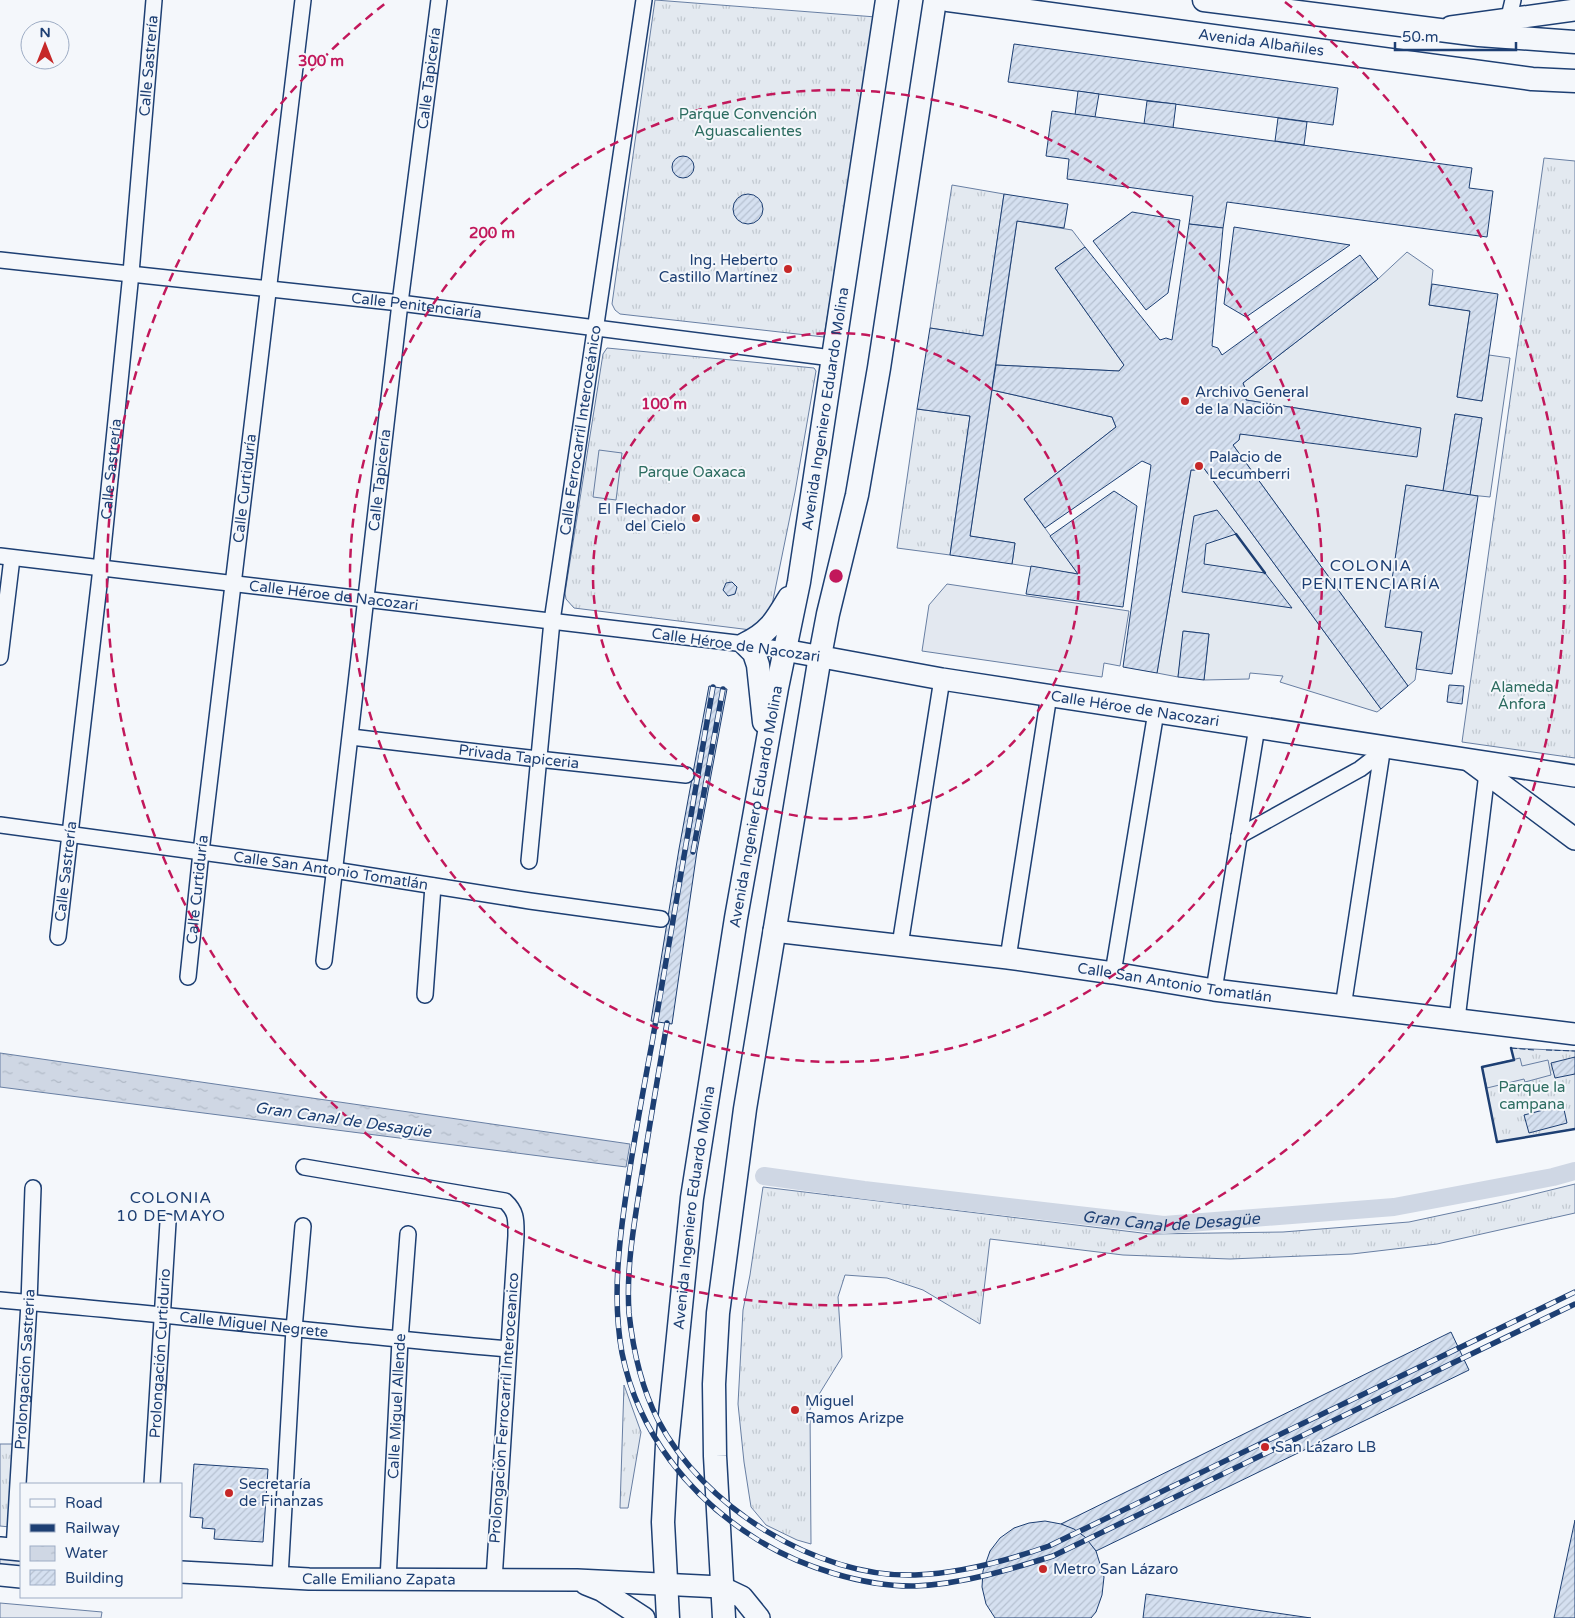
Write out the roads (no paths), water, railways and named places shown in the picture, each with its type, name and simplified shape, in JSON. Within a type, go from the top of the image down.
[{"type":"main road","name":"Avenida Ingeniero Eduardo Molina","points":[[668,1618],[663,1522],[667,1445],[692,1198],[736,918],[784,650],[799,582],[887,0]]},
{"type":"main road","points":[[724,1618],[721,1587],[714,1384],[718,1312],[732,1204],[745,1109],[820,656],[828,614],[859,486],[879,368],[935,0]]},
{"type":"main road","name":"Avenida Albañiles","points":[[948,0],[1532,79],[1575,81]]},
{"type":"main road","points":[[1204,0],[1273,4],[1432,30],[1503,38],[1575,42]]},
{"type":"main road","points":[[767,744],[758,665],[754,653],[745,644],[766,632],[774,623],[799,582]]},
{"type":"street","name":"Calle Sastrería","points":[[58,937],[101,568],[131,273],[154,0]]},
{"type":"street","name":"Calle Curtiduría","points":[[188,977],[201,852],[303,0]]},
{"type":"street","name":"Calle Tapicería","points":[[324,961],[400,303],[439,0]]},
{"type":"street","name":"Calle Ferrocarril Interoceánico","points":[[529,861],[552,621],[597,328],[644,0]]},
{"type":"street","points":[[1508,21],[1513,0]]},
{"type":"street","points":[[1432,30],[1508,21],[1575,10]]},
{"type":"street","name":"Calle Penitenciaría","points":[[0,260],[400,303],[832,358]]},
{"type":"street","name":"Calle Héroe de Nacozari","points":[[6,557],[745,644],[942,679],[1575,776]]},
{"type":"street","points":[[0,657],[6,557]]},
{"type":"street","points":[[900,945],[942,679]]},
{"type":"street","points":[[1008,958],[1049,695]]},
{"type":"street","points":[[1113,973],[1156,712]]},
{"type":"street","points":[[1214,990],[1257,727]]},
{"type":"street","name":"Privada Tapiceria","points":[[351,737],[538,760],[686,775]]},
{"type":"street","points":[[1239,836],[1360,769],[1373,759],[1383,746]]},
{"type":"street","points":[[1343,1006],[1383,746]]},
{"type":"street","name":"Calle Héroe de Nacozari","points":[[1468,759],[1575,839]]},
{"type":"street","points":[[1457,1019],[1487,773]]},
{"type":"street","name":"Calle San Antonio Tomatlán","points":[[0,825],[334,870],[661,919]]},
{"type":"street","points":[[425,995],[432,886]]},
{"type":"street","name":"Calle San Antonio Tomatlán","points":[[774,931],[1008,958],[1214,990],[1575,1034]]},
{"type":"street","name":"Prolongación Ferrocarril Interoceanico","points":[[304,1167],[505,1201],[513,1209],[516,1236],[494,1580]]},
{"type":"street","name":"Prolongación Sastreria","points":[[12,1549],[29,1303],[33,1188]]},
{"type":"street","name":"Prolongación Curtidurio","points":[[152,1483],[168,1222]]},
{"type":"street","points":[[280,1577],[294,1330],[303,1226]]},
{"type":"street","name":"Calle Miguel Allende","points":[[388,1580],[400,1340],[408,1234]]},
{"type":"street","name":"Calle Miguel Negrete","points":[[0,1300],[162,1314],[294,1330],[508,1349]]},
{"type":"street","name":"Calle Emiliano Zapata","points":[[182,1572],[388,1580],[576,1580],[721,1587]]},
{"type":"street","points":[[0,1575],[20,1577]]},
{"type":"street","name":"Calle Emiliano Zapata","points":[[576,1580],[601,1590],[644,1618]]},
{"type":"street","points":[[721,1587],[742,1597],[759,1618]]},
{"type":"water","points":[[0,1053],[630,1144],[626,1167],[0,1087]]},
{"type":"waterway","name":"Gran Canal de Desagüe","points":[[764,1176],[864,1190],[1164,1225],[1394,1207],[1553,1177],[1575,1171]]},
{"type":"railway","points":[[713,687],[624,1208],[619,1249],[617,1312],[622,1353],[630,1382],[640,1410],[654,1436],[670,1461],[689,1483],[733,1523],[758,1540],[794,1559],[813,1567],[875,1583],[915,1586],[933,1585],[1002,1571],[1053,1556],[1575,1304]]},
{"type":"railway","points":[[693,852],[723,689]]},
{"type":"railway","points":[[667,1023],[631,1246],[628,1296],[629,1313],[635,1354],[642,1381],[658,1420],[678,1452],[703,1481],[733,1508],[767,1531],[802,1550],[840,1564],[878,1573],[932,1574],[984,1565],[1017,1557],[1049,1546],[1575,1292]]},
{"type":"place","name":"Ing. Heberto Castillo Martínez","points":[[788,269]]},
{"type":"place","name":"Archivo General de la Nación","points":[[1185,401]]},
{"type":"place","name":"Palacio de Lecumberri","points":[[1199,466]]},
{"type":"place","name":"El Flechador del Cielo","points":[[696,518]]},
{"type":"place","name":"Miguel Ramos Arizpe","points":[[795,1410]]},
{"type":"place","name":"San Lázaro LB","points":[[1265,1447]]},
{"type":"place","name":"Secretaría de Finanzas","points":[[229,1493]]},
{"type":"place","name":"Metro San Lázaro","points":[[1043,1569]]},
{"type":"district","name":"COLONIA PENITENCIARÍA","points":[[1371,574]]},
{"type":"district","name":"COLONIA 10 DE MAYO","points":[[171,1206]]},
{"type":"park label","name":"Parque Convención Aguascalientes","points":[[748,122]]},
{"type":"park label","name":"Parque Oaxaca","points":[[692,472]]},
{"type":"park label","name":"Alameda Ánfora","points":[[1522,696]]},
{"type":"park label","name":"Parque la campana","points":[[1532,1096]]}]
